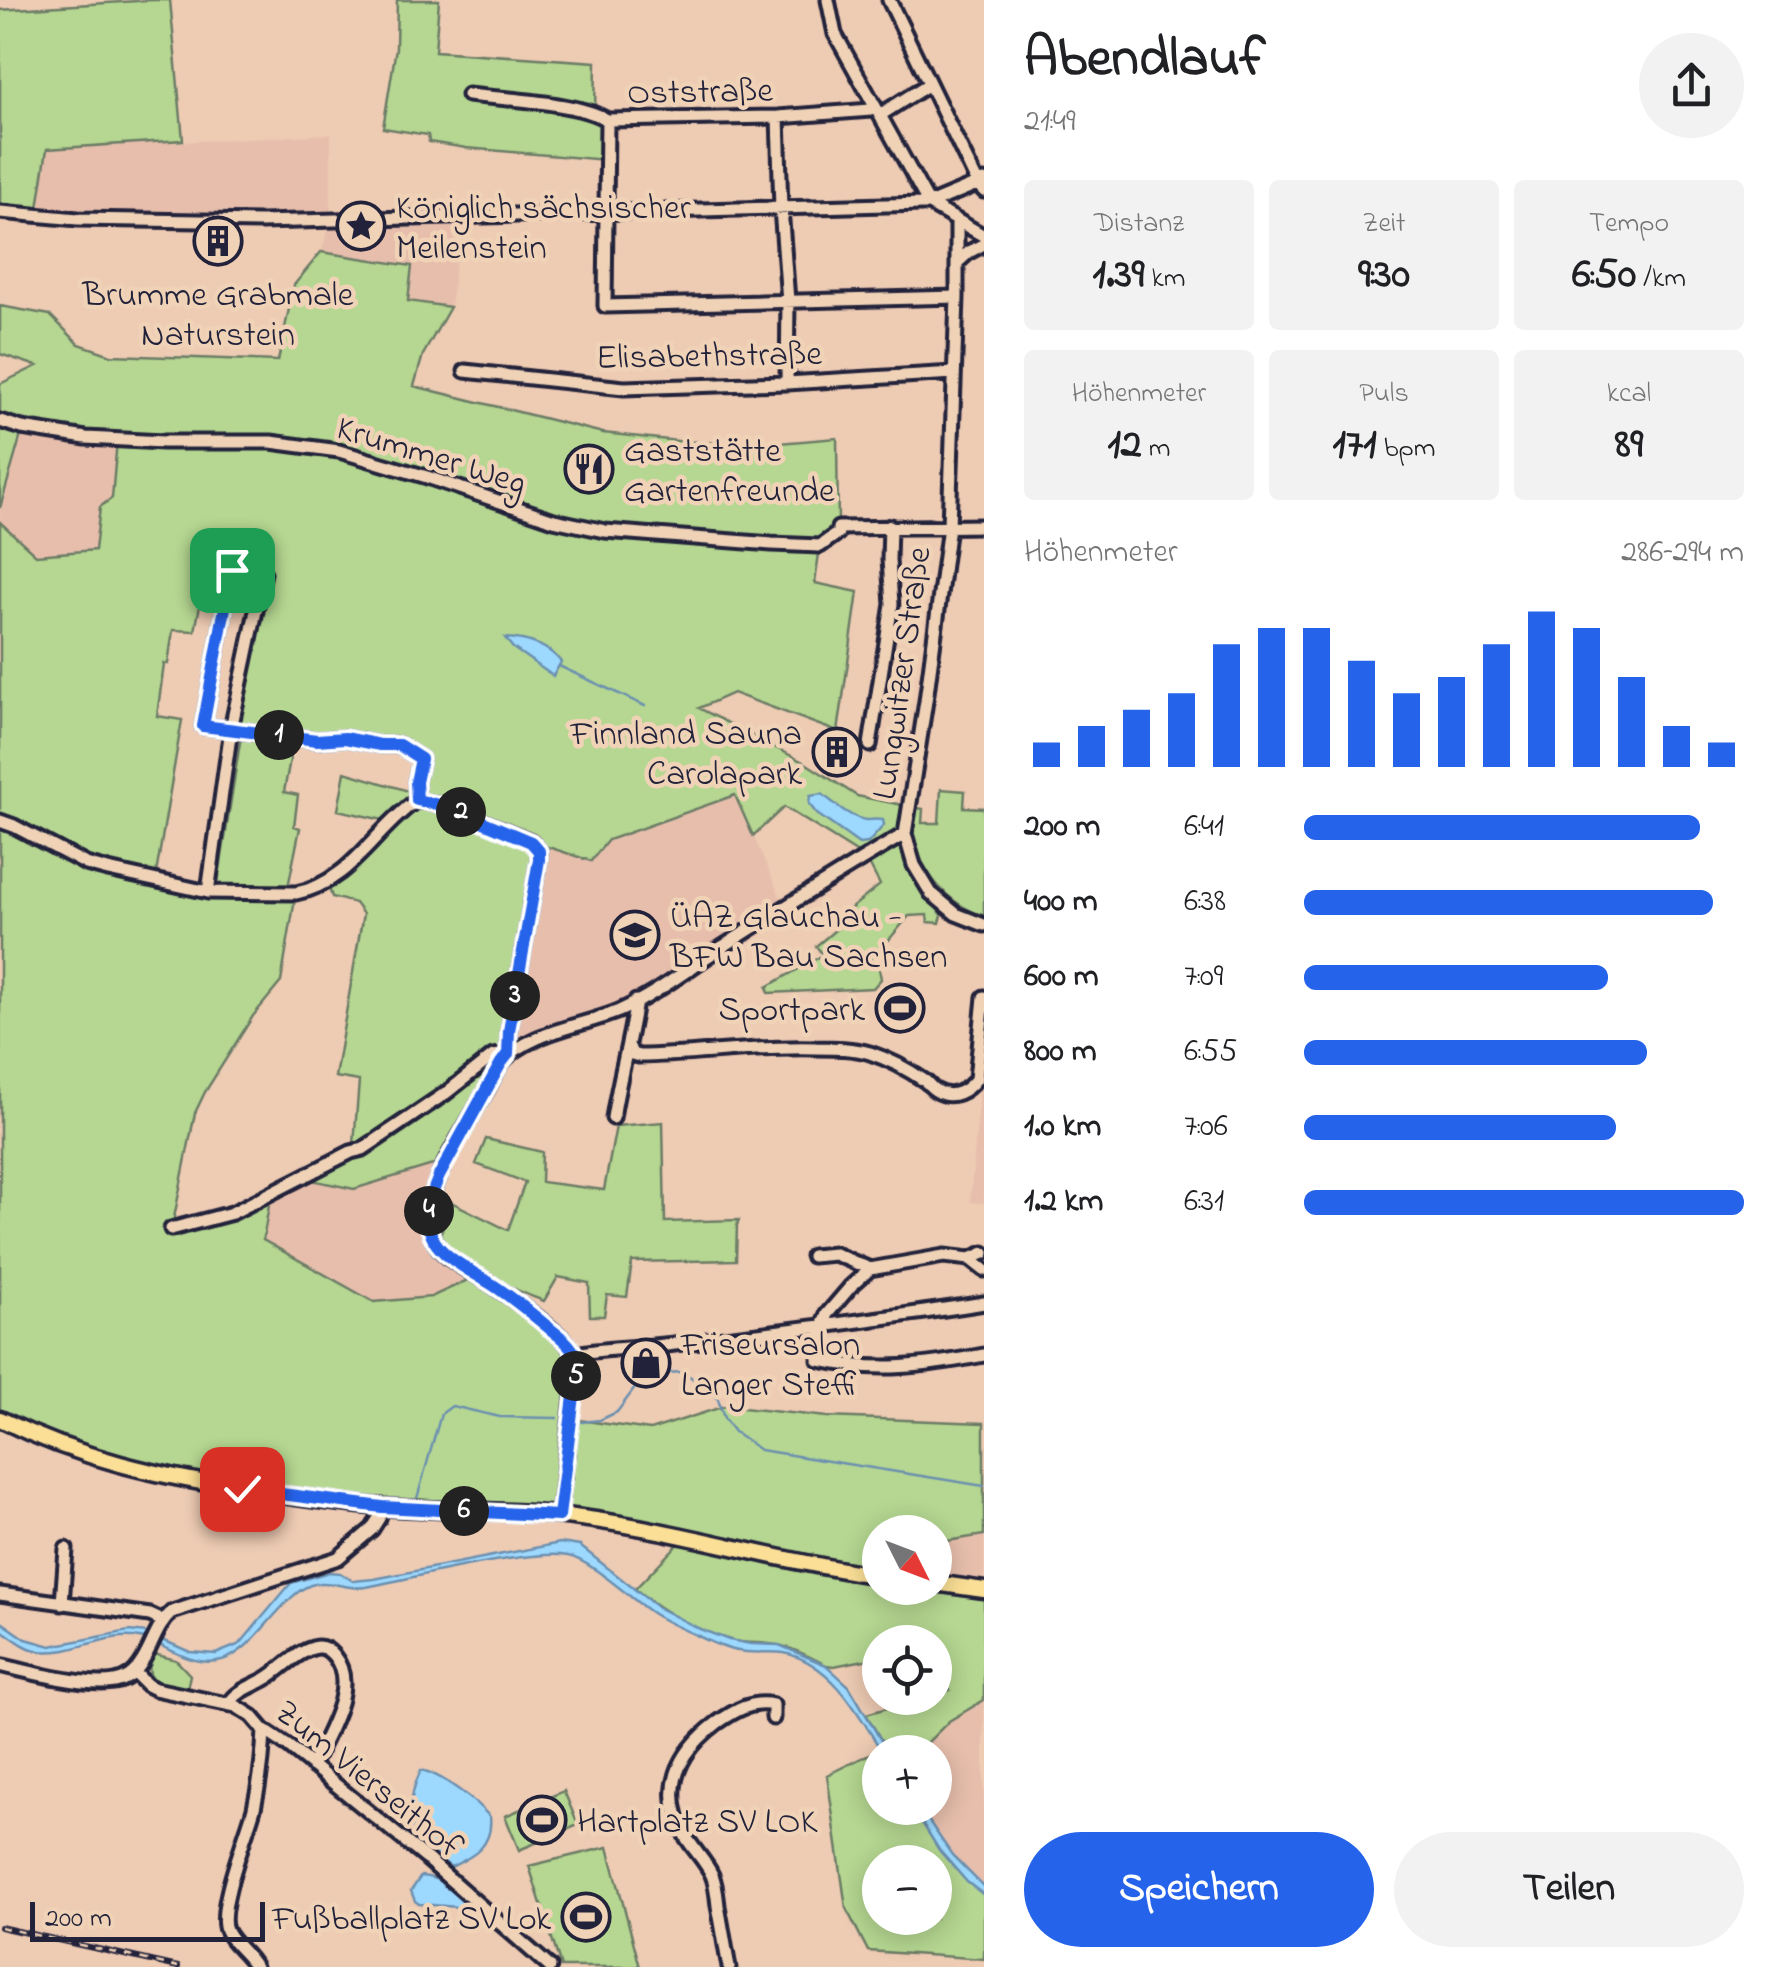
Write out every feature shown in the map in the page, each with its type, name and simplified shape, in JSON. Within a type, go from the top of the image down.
[{"type":"main road","points":[[0,1419],[58,1446],[134,1470],[257,1492],[382,1507],[582,1518],[862,1573]]},
{"type":"main road","points":[[952,1585],[984,1590]]},
{"type":"street","points":[[828,0],[835,34],[929,204],[984,236]]},
{"type":"street","points":[[0,212],[78,219],[260,222],[929,204],[982,185],[889,0]]},
{"type":"street","points":[[878,111],[929,84]]},
{"type":"street","name":"Oststraße","points":[[468,95],[573,108],[595,112],[607,120],[878,111]]},
{"type":"street","points":[[778,116],[788,301],[787,383]]},
{"type":"street","points":[[607,120],[605,306],[957,297]]},
{"type":"street","name":"Lungwitzer Straße","points":[[171,1229],[232,1214],[368,1144],[446,1093],[493,1056],[508,1054],[636,1002],[905,834],[948,526],[957,221]]},
{"type":"street","points":[[957,263],[984,244]]},
{"type":"street","name":"Elisabethstraße","points":[[465,371],[624,388],[954,374]]},
{"type":"street","name":"Krummer Weg","points":[[0,422],[86,438],[271,442],[340,451],[554,520],[606,531],[820,546],[838,533],[838,528],[890,526]]},
{"type":"street","points":[[870,745],[892,604],[890,526],[984,526]]},
{"type":"street","points":[[208,892],[231,730],[264,573],[232,570],[203,726],[231,730],[317,740],[345,738],[399,745],[421,759],[417,800]]},
{"type":"street","points":[[0,821],[86,864],[208,892],[296,893],[318,886],[349,865],[417,800],[481,820],[531,842],[539,851],[508,1054],[439,1176],[429,1211],[436,1245],[447,1256],[518,1302],[569,1344],[575,1354],[578,1364],[559,1516]]},
{"type":"street","points":[[905,834],[914,865],[931,892],[956,914],[984,925]]},
{"type":"street","points":[[629,1047],[638,1056],[786,1047],[868,1052],[949,1095],[970,1088],[976,1079],[984,997]]},
{"type":"street","points":[[613,1118],[636,1002]]},
{"type":"street","points":[[970,1259],[984,1252]]},
{"type":"street","points":[[812,1256],[835,1254],[870,1269],[944,1256],[970,1259],[984,1270]]},
{"type":"street","points":[[870,1269],[834,1304],[822,1326],[820,1360],[852,1367],[900,1368],[984,1355]]},
{"type":"street","points":[[575,1354],[984,1303]]},
{"type":"street","points":[[0,1665],[40,1675],[118,1682],[134,1672],[172,1612],[338,1558],[372,1529],[382,1507]]},
{"type":"street","points":[[62,1604],[66,1549]]},
{"type":"street","points":[[0,1594],[150,1615],[160,1626]]},
{"type":"street","points":[[229,1704],[233,1697],[309,1648],[321,1646],[331,1652],[342,1669],[344,1689],[312,1766]]},
{"type":"street","name":"Zum Vierseithof","points":[[134,1672],[155,1689],[229,1704],[252,1716],[264,1730],[442,1871],[550,1967]]},
{"type":"street","points":[[729,1967],[713,1877],[675,1814],[675,1773],[709,1729],[735,1710],[768,1703],[774,1706],[773,1718]]},
{"type":"street","points":[[255,1967],[227,1934],[224,1910],[254,1809],[264,1730]]},
{"type":"shaded area","points":[[331,134],[331,220],[461,218],[450,307],[408,302],[412,266],[321,252],[331,221],[37,215],[46,149]]},
{"type":"shaded area","points":[[22,428],[117,439],[112,498],[100,507],[95,551],[36,555],[0,522],[0,508]]},
{"type":"shaded area","name":"ÜAZ Glauchau - BFW Bau Sachsen","points":[[735,795],[785,907],[654,992],[527,1043],[512,1034],[539,875],[548,847],[591,860],[608,840]]},
{"type":"shaded area","points":[[984,1045],[984,1203],[970,1202]]},
{"type":"shaded area","points":[[446,1161],[432,1192],[436,1245],[477,1276],[431,1297],[374,1302],[262,1240],[271,1194],[302,1178]]},
{"type":"shaded area","points":[[984,1535],[984,1583],[952,1580],[952,1540]]},
{"type":"shaded area","points":[[984,1700],[984,1887],[952,1855],[952,1845],[945,1845],[932,1825],[952,1825],[952,1735],[935,1735],[949,1721]]},
{"type":"green space","points":[[170,0],[183,140],[47,149],[37,215],[0,212],[0,10]]},
{"type":"green space","points":[[397,0],[439,0],[435,51],[596,62],[595,112],[607,120],[606,160],[466,148],[429,142],[428,135],[383,128],[396,48]]},
{"type":"green space","points":[[321,252],[412,266],[408,301],[450,307],[423,355],[414,386],[603,433],[755,445],[837,438],[838,528],[820,546],[815,583],[858,592],[838,732],[733,693],[699,708],[807,764],[857,796],[923,809],[922,823],[939,823],[941,789],[965,791],[964,807],[984,808],[984,916],[958,904],[938,885],[923,862],[914,836],[897,831],[861,855],[784,807],[753,836],[735,795],[608,840],[591,861],[533,842],[539,851],[522,958],[514,967],[505,1046],[492,1055],[508,1054],[446,1161],[354,1189],[302,1178],[368,1142],[354,1144],[359,1081],[335,1077],[363,914],[355,903],[332,897],[327,882],[392,822],[338,810],[345,772],[415,793],[421,759],[404,746],[233,728],[265,572],[212,566],[195,631],[173,630],[168,664],[164,664],[157,716],[182,720],[155,880],[208,892],[296,893],[281,982],[253,1016],[195,1113],[172,1228],[271,1194],[263,1240],[374,1302],[431,1297],[472,1278],[511,1305],[570,1358],[554,1501],[548,1508],[375,1499],[204,1477],[99,1452],[0,1412],[0,522],[36,555],[95,550],[100,507],[112,498],[117,440],[23,428],[0,508],[0,384],[37,366],[0,354],[0,306],[50,315],[79,344],[111,355],[278,361],[294,285]]},
{"type":"green space","points":[[241,736],[293,743],[284,792],[298,795],[294,826],[300,828],[288,887],[217,889]]},
{"type":"green space","points":[[900,847],[942,915],[940,923],[928,922],[927,915],[909,916],[871,961],[879,968],[881,979],[873,988],[769,993],[767,987],[823,955],[816,946],[846,921],[845,913],[880,885],[867,860]]},
{"type":"green space","points":[[663,1122],[665,1222],[739,1220],[736,1260],[632,1262],[627,1297],[607,1295],[604,1316],[590,1316],[589,1283],[558,1277],[544,1301],[488,1275],[438,1239],[453,1203],[508,1230],[525,1182],[476,1164],[486,1139],[542,1152],[541,1182],[604,1190],[616,1126]]},
{"type":"green space","points":[[725,1406],[827,1417],[984,1423],[984,1535],[952,1540],[952,1515],[862,1515],[862,1566],[568,1508],[579,1420],[650,1430]]},
{"type":"green space","points":[[680,1542],[862,1577],[862,1605],[952,1605],[952,1591],[984,1597],[984,1700],[949,1721],[935,1735],[878,1735],[867,1715],[952,1715],[952,1625],[862,1625],[862,1661],[834,1666],[782,1646],[734,1641],[694,1627],[635,1589]]},
{"type":"green space","points":[[154,1654],[176,1660],[190,1675],[187,1689],[152,1677],[149,1672]]},
{"type":"green space","points":[[862,1758],[862,1825],[924,1825],[937,1845],[862,1845],[862,1935],[952,1935],[952,1863],[984,1895],[984,1959],[868,1951],[846,1908],[827,1775]]},
{"type":"green space","name":"Hartplatz SV LOK","points":[[564,1791],[578,1825],[519,1850],[505,1816]]},
{"type":"green space","name":"Fußballplatz SV Lok","points":[[608,1847],[640,1967],[561,1967],[529,1866]]},
{"type":"water","points":[[505,638],[550,651],[561,662],[553,676],[513,648]]},
{"type":"water","points":[[822,794],[854,816],[883,820],[884,825],[868,843],[859,844],[809,804],[810,796]]},
{"type":"water","points":[[560,1543],[580,1546],[657,1607],[700,1629],[729,1640],[779,1645],[826,1665],[849,1686],[862,1715],[866,1715],[878,1735],[872,1735],[842,1692],[816,1667],[784,1653],[744,1652],[711,1642],[654,1615],[598,1571],[568,1556],[496,1561],[366,1587],[310,1585],[291,1598],[243,1648],[211,1662],[191,1659],[131,1637],[66,1650],[39,1651],[0,1629],[0,1621],[26,1639],[51,1646],[129,1631],[147,1633],[190,1652],[216,1654],[240,1644],[291,1583],[329,1572],[353,1581]]},
{"type":"water","points":[[421,1770],[458,1789],[490,1817],[485,1843],[451,1867],[424,1848],[414,1830],[412,1800]]},
{"type":"water","points":[[924,1825],[932,1825],[945,1845],[936,1845]]},
{"type":"water","points":[[952,1855],[984,1887],[984,1895],[952,1865]]},
{"type":"water","points":[[421,1876],[451,1888],[475,1912],[419,1904],[411,1891]]},
{"type":"waterway","points":[[559,666],[645,706]]},
{"type":"waterway","points":[[582,1422],[600,1420],[617,1412],[641,1380],[683,1372],[712,1391],[734,1432],[760,1450],[984,1486]]},
{"type":"waterway","points":[[416,1502],[441,1414],[452,1406],[500,1417],[557,1418]]},
{"type":"railway","points":[[0,1927],[178,1967]]},
{"type":"place","name":"Königlich sächsischer Meilenstein","points":[[361,226]]},
{"type":"place","name":"Brumme Grabmale Naturstein","points":[[218,241]]},
{"type":"place","name":"Gaststätte Gartenfreunde","points":[[589,469]]},
{"type":"place","name":"Finnland Sauna Carolapark","points":[[837,752]]},
{"type":"place","name":"ÜAZ Glauchau - BFW Bau Sachsen","points":[[635,935]]},
{"type":"place","name":"Sportpark","points":[[900,1008]]},
{"type":"place","name":"Friseursalon Langer Steffi","points":[[646,1363]]},
{"type":"place","name":"Hartplatz SV LOK","points":[[542,1820]]},
{"type":"place","name":"Fußballplatz SV Lok","points":[[586,1917]]},
{"type":"route","points":[[232,570],[203,726],[404,746],[421,759],[417,800],[448,807],[531,842],[539,851],[508,1054],[439,1176],[432,1192],[430,1228],[436,1245],[447,1256],[538,1318],[569,1344],[578,1364],[559,1516],[382,1507],[242,1489]]}]
